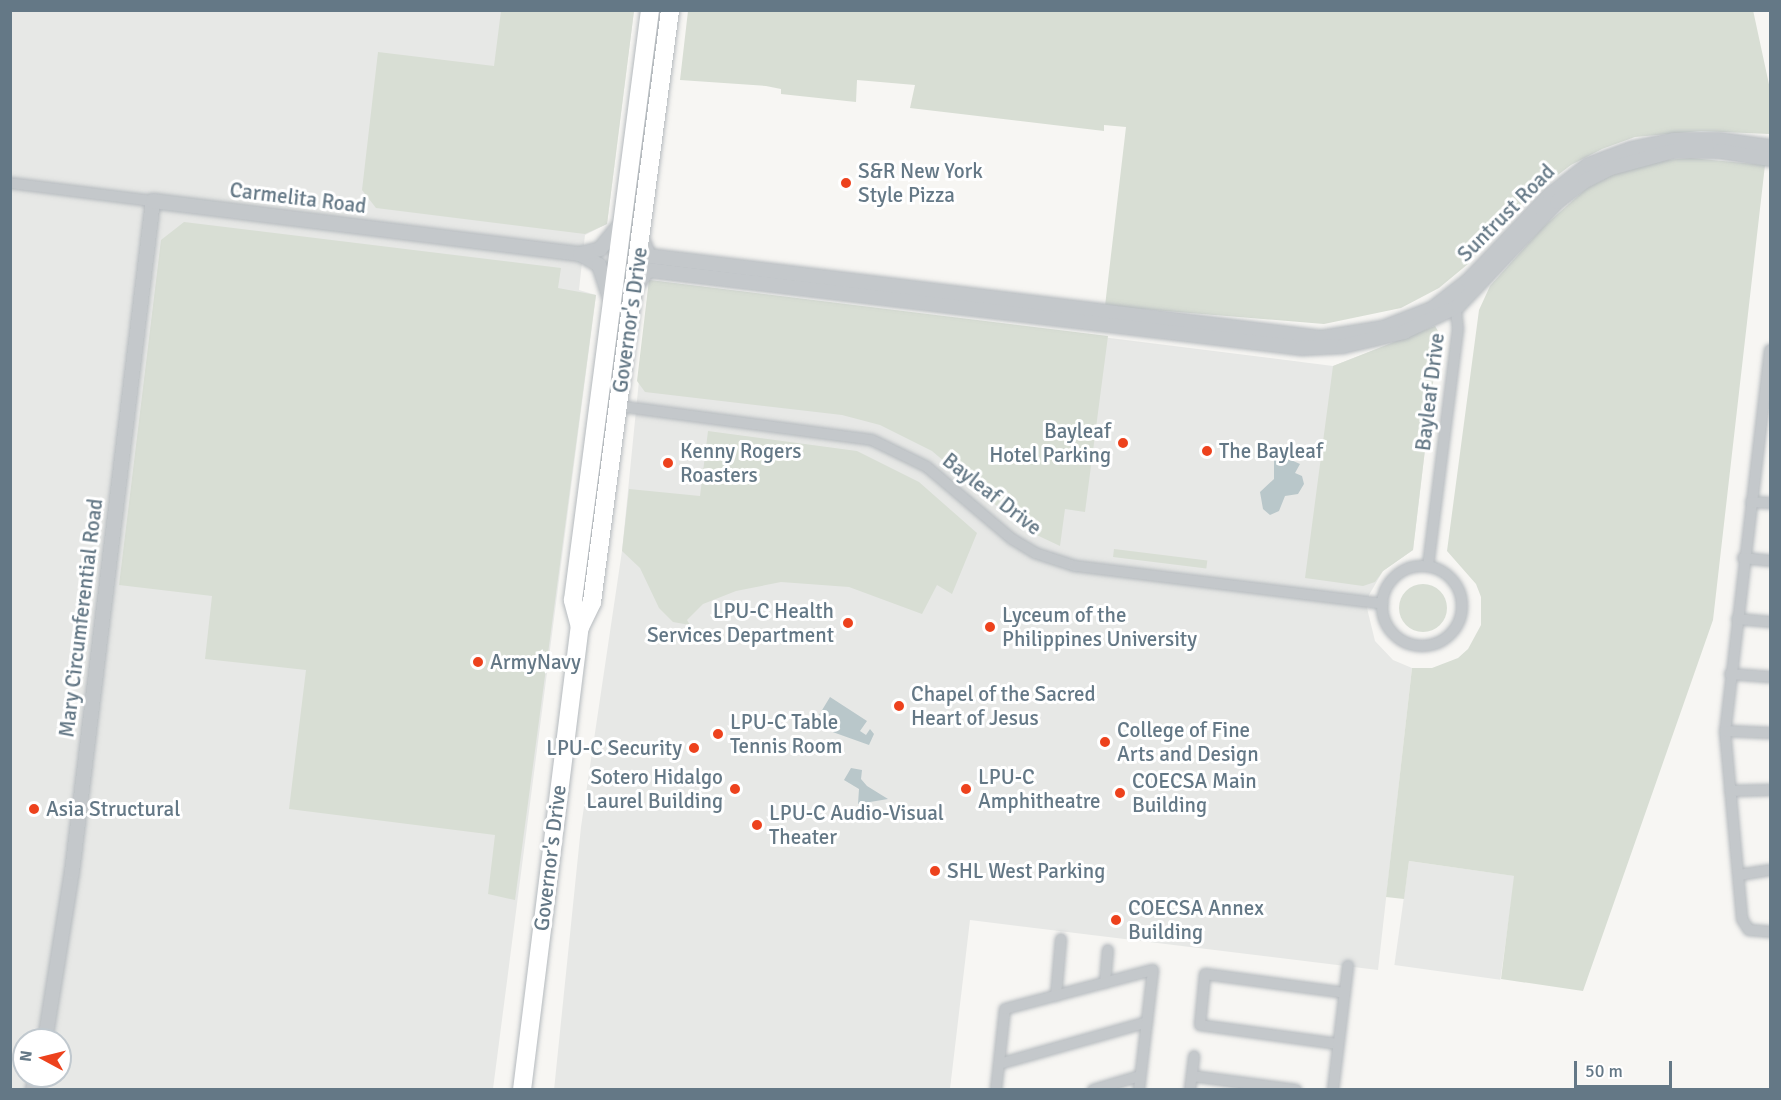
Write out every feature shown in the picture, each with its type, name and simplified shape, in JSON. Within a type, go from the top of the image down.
[{"type":"main road","name":"Governor's Drive","points":[[580,627],[573,600],[650,10]]},
{"type":"main road","name":"Governor's Drive","points":[[522,1089],[580,627],[592,602],[670,10]]},
{"type":"street","name":"Suntrust Road","points":[[1454,301],[1537,207],[1588,165],[1631,149],[1674,140],[1719,140],[1770,147]]},
{"type":"street","name":"Suntrust Road","points":[[1454,301],[1544,214],[1594,176],[1634,159],[1674,151],[1720,151],[1770,159]]},
{"type":"street","name":"Carmelita Road","points":[[10,183],[580,254]]},
{"type":"street","name":"Mary Circumferential Road","points":[[47,1028],[72,872],[153,201]]},
{"type":"street","points":[[580,254],[600,249],[624,217]]},
{"type":"street","points":[[641,234],[649,256],[958,291],[1305,337],[1383,328],[1417,317],[1454,301]]},
{"type":"street","points":[[580,254],[598,265],[612,310]]},
{"type":"street","points":[[634,290],[648,270],[1322,348],[1404,332],[1454,301]]},
{"type":"street","name":"Bayleaf Drive","points":[[1428,566],[1458,329],[1454,301]]},
{"type":"street","points":[[1770,350],[1743,558],[1725,730],[1744,926],[1757,932],[1770,932]]},
{"type":"street","name":"Bayleaf Drive","points":[[618,406],[872,440],[927,467],[1012,539],[1035,553],[1064,563],[1383,604]]},
{"type":"street","points":[[1751,502],[1770,503]]},
{"type":"street","points":[[1743,558],[1770,561]]},
{"type":"street","points":[[1428,566],[1450,577],[1461,598],[1461,616],[1448,637],[1425,646],[1402,640],[1386,622],[1383,604],[1386,591],[1397,575],[1415,567],[1428,566]]},
{"type":"street","points":[[1737,620],[1770,622]]},
{"type":"street","points":[[1730,674],[1770,677]]},
{"type":"street","points":[[1725,730],[1770,733]]},
{"type":"street","points":[[1730,791],[1770,790]]},
{"type":"street","points":[[1739,875],[1770,870]]},
{"type":"street","points":[[1056,996],[1061,939]]},
{"type":"street","points":[[1105,983],[1108,950]]},
{"type":"street","points":[[1333,1089],[1348,966]]},
{"type":"street","points":[[996,1089],[1005,1009],[1153,970],[1139,1089]]},
{"type":"street","points":[[1338,1044],[1200,1025],[1205,974],[1345,993]]},
{"type":"street","points":[[999,1064],[1147,1022]]},
{"type":"street","points":[[1191,1089],[1194,1056]]},
{"type":"street","points":[[1094,1089],[1140,1076]]},
{"type":"street","points":[[1192,1076],[1290,1089]]},
{"type":"shaded area","points":[[1753,10],[1770,89],[1769,134],[1701,131],[1635,137],[1602,149],[1571,165],[1525,200],[1468,264],[1439,288],[1401,308],[1324,324],[1105,306],[1126,127],[1104,125],[1104,131],[910,108],[915,85],[857,80],[856,102],[781,94],[781,89],[766,86],[680,80],[688,11]]},
{"type":"shaded area","points":[[10,11],[634,11],[607,224],[585,235],[579,290],[596,295],[493,1089],[11,1089]]},
{"type":"shaded area","points":[[501,11],[634,11],[607,224],[585,234],[376,208],[362,190],[378,52],[494,66]]},
{"type":"shaded area","points":[[1691,158],[1765,165],[1713,620],[1583,991],[1501,979],[1514,876],[1409,861],[1404,899],[1386,897],[1412,668],[1432,668],[1458,658],[1468,649],[1481,625],[1481,597],[1476,584],[1447,551],[1479,310],[1490,286],[1543,227],[1587,188],[1614,174],[1664,160]]},
{"type":"shaded area","points":[[184,222],[561,268],[558,288],[596,295],[515,900],[488,894],[495,835],[289,809],[306,670],[205,659],[212,596],[119,585],[161,240]]},
{"type":"shaded area","name":"Lyceum of the Philippines University","points":[[649,280],[1333,366],[1435,326],[1439,333],[1413,550],[1383,571],[1369,595],[1367,608],[1375,641],[1393,660],[1412,668],[1378,970],[970,920],[950,1089],[554,1090],[581,827],[622,551]]},
{"type":"shaded area","points":[[649,280],[1108,336],[1085,512],[1065,509],[1060,546],[1024,529],[932,451],[880,425],[842,415],[645,392],[637,381]]},
{"type":"shaded area","points":[[1435,326],[1439,333],[1413,550],[1383,571],[1375,582],[1363,586],[1305,578],[1333,366]]},
{"type":"shaded area","points":[[708,431],[857,451],[919,482],[977,533],[952,594],[937,585],[922,614],[849,587],[781,582],[736,591],[703,604],[687,620],[690,625],[673,622],[659,608],[640,568],[622,551],[629,489],[700,496]]},
{"type":"shaded area","points":[[1285,445],[1292,451],[1291,460],[1300,464],[1295,473],[1302,476],[1304,484],[1298,494],[1285,496],[1279,511],[1270,515],[1263,509],[1260,492],[1274,479],[1274,448]]},
{"type":"shaded area","points":[[1114,549],[1207,560],[1206,568],[1113,557]]},
{"type":"shaded area","points":[[1418,584],[1428,584],[1443,594],[1447,608],[1446,617],[1437,628],[1428,632],[1418,632],[1403,622],[1399,613],[1399,603],[1409,588]]},
{"type":"shaded area","points":[[830,697],[867,721],[860,731],[866,735],[870,729],[874,734],[869,745],[813,725]]},
{"type":"shaded area","points":[[851,768],[862,770],[861,779],[867,786],[888,799],[858,804],[859,789],[844,780]]},
{"type":"shaded area","points":[[1409,861],[1515,876],[1500,980],[1394,965]]},
{"type":"place","name":"S&R New York Style Pizza","points":[[846,183]]},
{"type":"place","name":"Bayleaf Hotel Parking","points":[[1123,443]]},
{"type":"place","name":"The Bayleaf","points":[[1207,451]]},
{"type":"place","name":"Kenny Rogers Roasters","points":[[668,463]]},
{"type":"place","name":"LPU-C Health Services Department","points":[[848,623]]},
{"type":"place","name":"Lyceum of the Philippines University","points":[[990,627]]},
{"type":"place","name":"ArmyNavy","points":[[478,662]]},
{"type":"place","name":"Chapel of the Sacred Heart of Jesus","points":[[899,706]]},
{"type":"place","name":"LPU-C Table Tennis Room","points":[[718,734]]},
{"type":"place","name":"College of Fine Arts and Design","points":[[1105,742]]},
{"type":"place","name":"LPU-C Security","points":[[694,748]]},
{"type":"place","name":"Sotero Hidalgo Laurel Building","points":[[735,789]]},
{"type":"place","name":"LPU-C Amphitheatre","points":[[966,789]]},
{"type":"place","name":"COECSA Main Building","points":[[1120,793]]},
{"type":"place","name":"Asia Structural","points":[[34,809]]},
{"type":"place","name":"LPU-C Audio-Visual Theater","points":[[757,825]]},
{"type":"place","name":"SHL West Parking","points":[[935,871]]},
{"type":"place","name":"COECSA Annex Building","points":[[1116,920]]}]
